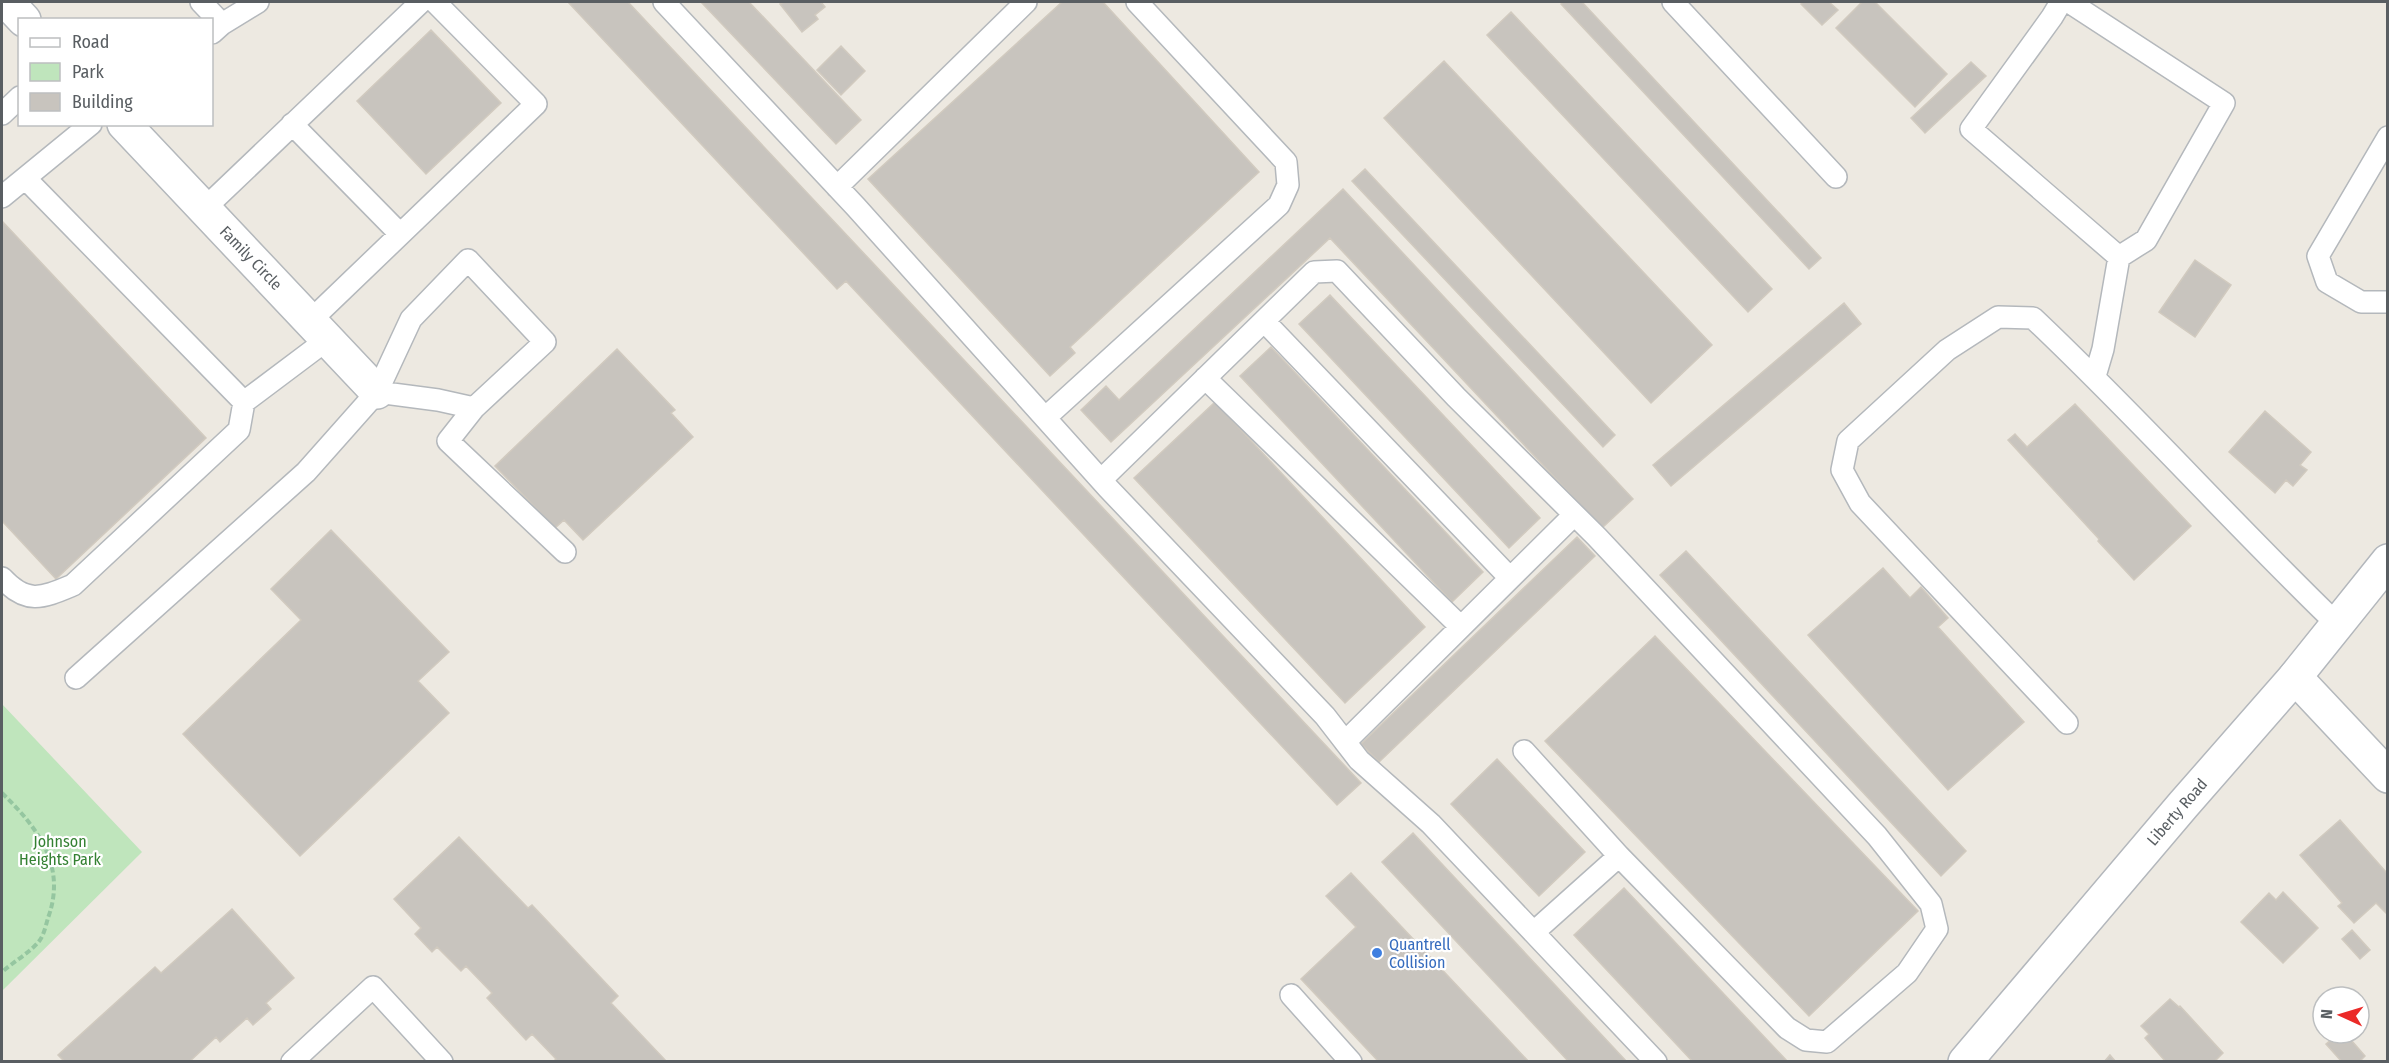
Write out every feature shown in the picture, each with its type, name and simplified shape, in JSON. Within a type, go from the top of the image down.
[{"type":"main road","points":[[5,2],[22,18]]},
{"type":"main road","name":"Family Circle","points":[[126,126],[377,392]]},
{"type":"main road","name":"Liberty Road","points":[[1965,1062],[2295,677],[2388,561]]},
{"type":"main road","points":[[2295,677],[2388,776]]},
{"type":"lane","points":[[201,2],[210,18]]},
{"type":"lane","points":[[217,29],[258,2]]},
{"type":"lane","points":[[204,209],[421,2]]},
{"type":"lane","points":[[2,578],[15,592],[42,598],[74,585],[239,430],[244,402],[319,330],[400,234],[536,104],[435,2]]},
{"type":"lane","points":[[664,2],[837,187],[1101,480],[1325,717],[1359,760],[1431,824],[1656,1062]]},
{"type":"lane","points":[[837,187],[1026,2]]},
{"type":"lane","points":[[1045,418],[1279,205],[1288,184],[1286,162],[1137,2]]},
{"type":"lane","points":[[1673,2],[1836,177]]},
{"type":"lane","points":[[2061,2],[1971,129],[2119,257]]},
{"type":"lane","points":[[2069,2],[2224,104],[2146,240],[2119,257],[2103,349],[2095,376]]},
{"type":"lane","points":[[2,114],[18,99]]},
{"type":"lane","points":[[292,124],[400,234]]},
{"type":"lane","points":[[2,197],[89,126]]},
{"type":"lane","points":[[2388,137],[2318,256],[2327,282],[2361,302],[2388,302]]},
{"type":"lane","points":[[25,178],[244,402]]},
{"type":"lane","points":[[76,678],[306,472],[377,392],[411,319],[468,260],[545,342],[474,408],[448,441],[565,552]]},
{"type":"lane","points":[[1101,480],[1314,272],[1336,271],[1456,397],[1574,515],[1877,836],[1931,904],[1937,929],[1907,973],[1827,1042],[1806,1040],[1787,1028],[1618,856],[1524,751]]},
{"type":"lane","points":[[2067,723],[1860,503],[1842,470],[1848,441],[1947,350],[1998,317],[2033,318],[2095,376],[2255,545],[2338,625]]},
{"type":"lane","points":[[1264,321],[1510,578]]},
{"type":"lane","points":[[1205,378],[1461,627]]},
{"type":"lane","points":[[377,392],[438,400],[474,408]]},
{"type":"lane","points":[[1345,742],[1574,515]]},
{"type":"lane","points":[[1534,932],[1618,856]]},
{"type":"lane","points":[[292,1062],[373,987],[442,1062]]},
{"type":"lane","points":[[1291,995],[1351,1062]]},
{"type":"path","points":[[2,793],[44,842],[52,867],[54,901],[41,939],[2,972]]},
{"type":"green space","name":"Johnson Heights Park","points":[[2,704],[142,852],[2,991]]},
{"type":"building","points":[[568,2],[628,2],[1361,783],[1337,805],[846,281],[837,289]]},
{"type":"building","points":[[701,2],[749,2],[861,120],[836,144]]},
{"type":"building","points":[[784,2],[821,2],[825,7],[815,15],[818,19],[802,32],[780,4]]},
{"type":"building","points":[[1062,2],[1103,2],[1259,172],[1070,347],[1075,353],[1050,376],[868,179]]},
{"type":"building","points":[[1563,2],[1582,2],[1821,258],[1809,269],[1561,4]]},
{"type":"building","points":[[1803,2],[1829,2],[1838,10],[1822,25],[1801,4]]},
{"type":"building","points":[[1862,2],[1875,2],[1947,74],[1915,107],[1836,28]]},
{"type":"building","points":[[1511,12],[1772,289],[1748,312],[1487,35]]},
{"type":"building","points":[[431,30],[501,103],[426,174],[357,101]]},
{"type":"building","points":[[841,46],[865,71],[841,95],[817,70]]},
{"type":"building","points":[[1444,61],[1712,345],[1651,403],[1384,118]]},
{"type":"building","points":[[1971,62],[1986,76],[1925,133],[1911,118]]},
{"type":"building","points":[[1365,169],[1615,435],[1603,447],[1352,181]]},
{"type":"building","points":[[1343,189],[1633,499],[1602,528],[1330,238],[1111,442],[1081,410],[1106,386],[1119,400]]},
{"type":"building","points":[[2,221],[206,438],[56,579],[2,521]]},
{"type":"building","points":[[2195,260],[2231,285],[2195,337],[2159,312]]},
{"type":"building","points":[[1330,295],[1540,518],[1509,548],[1299,324]]},
{"type":"building","points":[[1844,303],[1861,324],[1671,486],[1653,465]]},
{"type":"building","points":[[1271,347],[1483,572],[1452,602],[1240,376]]},
{"type":"building","points":[[617,349],[675,410],[671,413],[693,437],[583,540],[564,520],[555,528],[495,466]]},
{"type":"building","points":[[1215,402],[1425,627],[1345,703],[1134,478]]},
{"type":"building","points":[[2075,404],[2191,526],[2134,580],[2008,440],[2015,434],[2027,447]]},
{"type":"building","points":[[2265,411],[2311,452],[2300,465],[2307,470],[2293,486],[2286,480],[2275,493],[2229,452]]},
{"type":"building","points":[[331,530],[449,652],[418,681],[449,713],[300,856],[183,734],[301,620],[271,589]]},
{"type":"building","points":[[1577,537],[1595,556],[1379,762],[1361,744]]},
{"type":"building","points":[[1686,551],[1966,851],[1941,876],[1660,575]]},
{"type":"building","points":[[1883,568],[1910,598],[1921,587],[1948,618],[1938,627],[2024,722],[1948,790],[1808,635]]},
{"type":"building","points":[[1655,636],[1918,911],[1809,1016],[1545,741]]},
{"type":"building","points":[[1497,759],[1585,852],[1539,896],[1451,804]]},
{"type":"building","points":[[2340,820],[2386,872],[2388,871],[2388,915],[2376,903],[2354,923],[2338,906],[2342,903],[2300,855]]},
{"type":"building","points":[[1413,833],[1627,1062],[1569,1062],[1382,862]]},
{"type":"building","points":[[459,837],[528,908],[532,905],[618,996],[611,1003],[667,1062],[553,1062],[556,1059],[532,1034],[526,1040],[487,998],[492,993],[466,966],[461,971],[437,947],[432,952],[415,934],[421,928],[394,899]]},
{"type":"building","name":"Quantrell Collision","points":[[1351,873],[1529,1062],[1379,1062],[1301,979],[1356,927],[1326,896]]},
{"type":"building","points":[[1624,888],[1788,1062],[1693,1062],[1574,935]]},
{"type":"building","points":[[2283,892],[2318,928],[2283,963],[2241,922],[2269,893],[2276,900]]},
{"type":"building","points":[[232,909],[294,978],[266,1003],[271,1009],[253,1025],[247,1018],[220,1042],[216,1037],[189,1062],[60,1062],[63,1060],[58,1055],[155,967],[161,973]]},
{"type":"building","points":[[2352,930],[2370,950],[2360,959],[2342,939]]},
{"type":"building","points":[[2170,999],[2180,1006],[2223,1053],[2214,1062],[2166,1062],[2145,1038],[2149,1034],[2141,1026]]},
{"type":"building","points":[[2327,1045],[2355,1045],[2365,1056],[2359,1062],[2342,1062]]},
{"type":"building","points":[[2110,1055],[2116,1062],[2104,1062]]},
{"type":"place","name":"Quantrell Collision","points":[[1377,953]]}]
